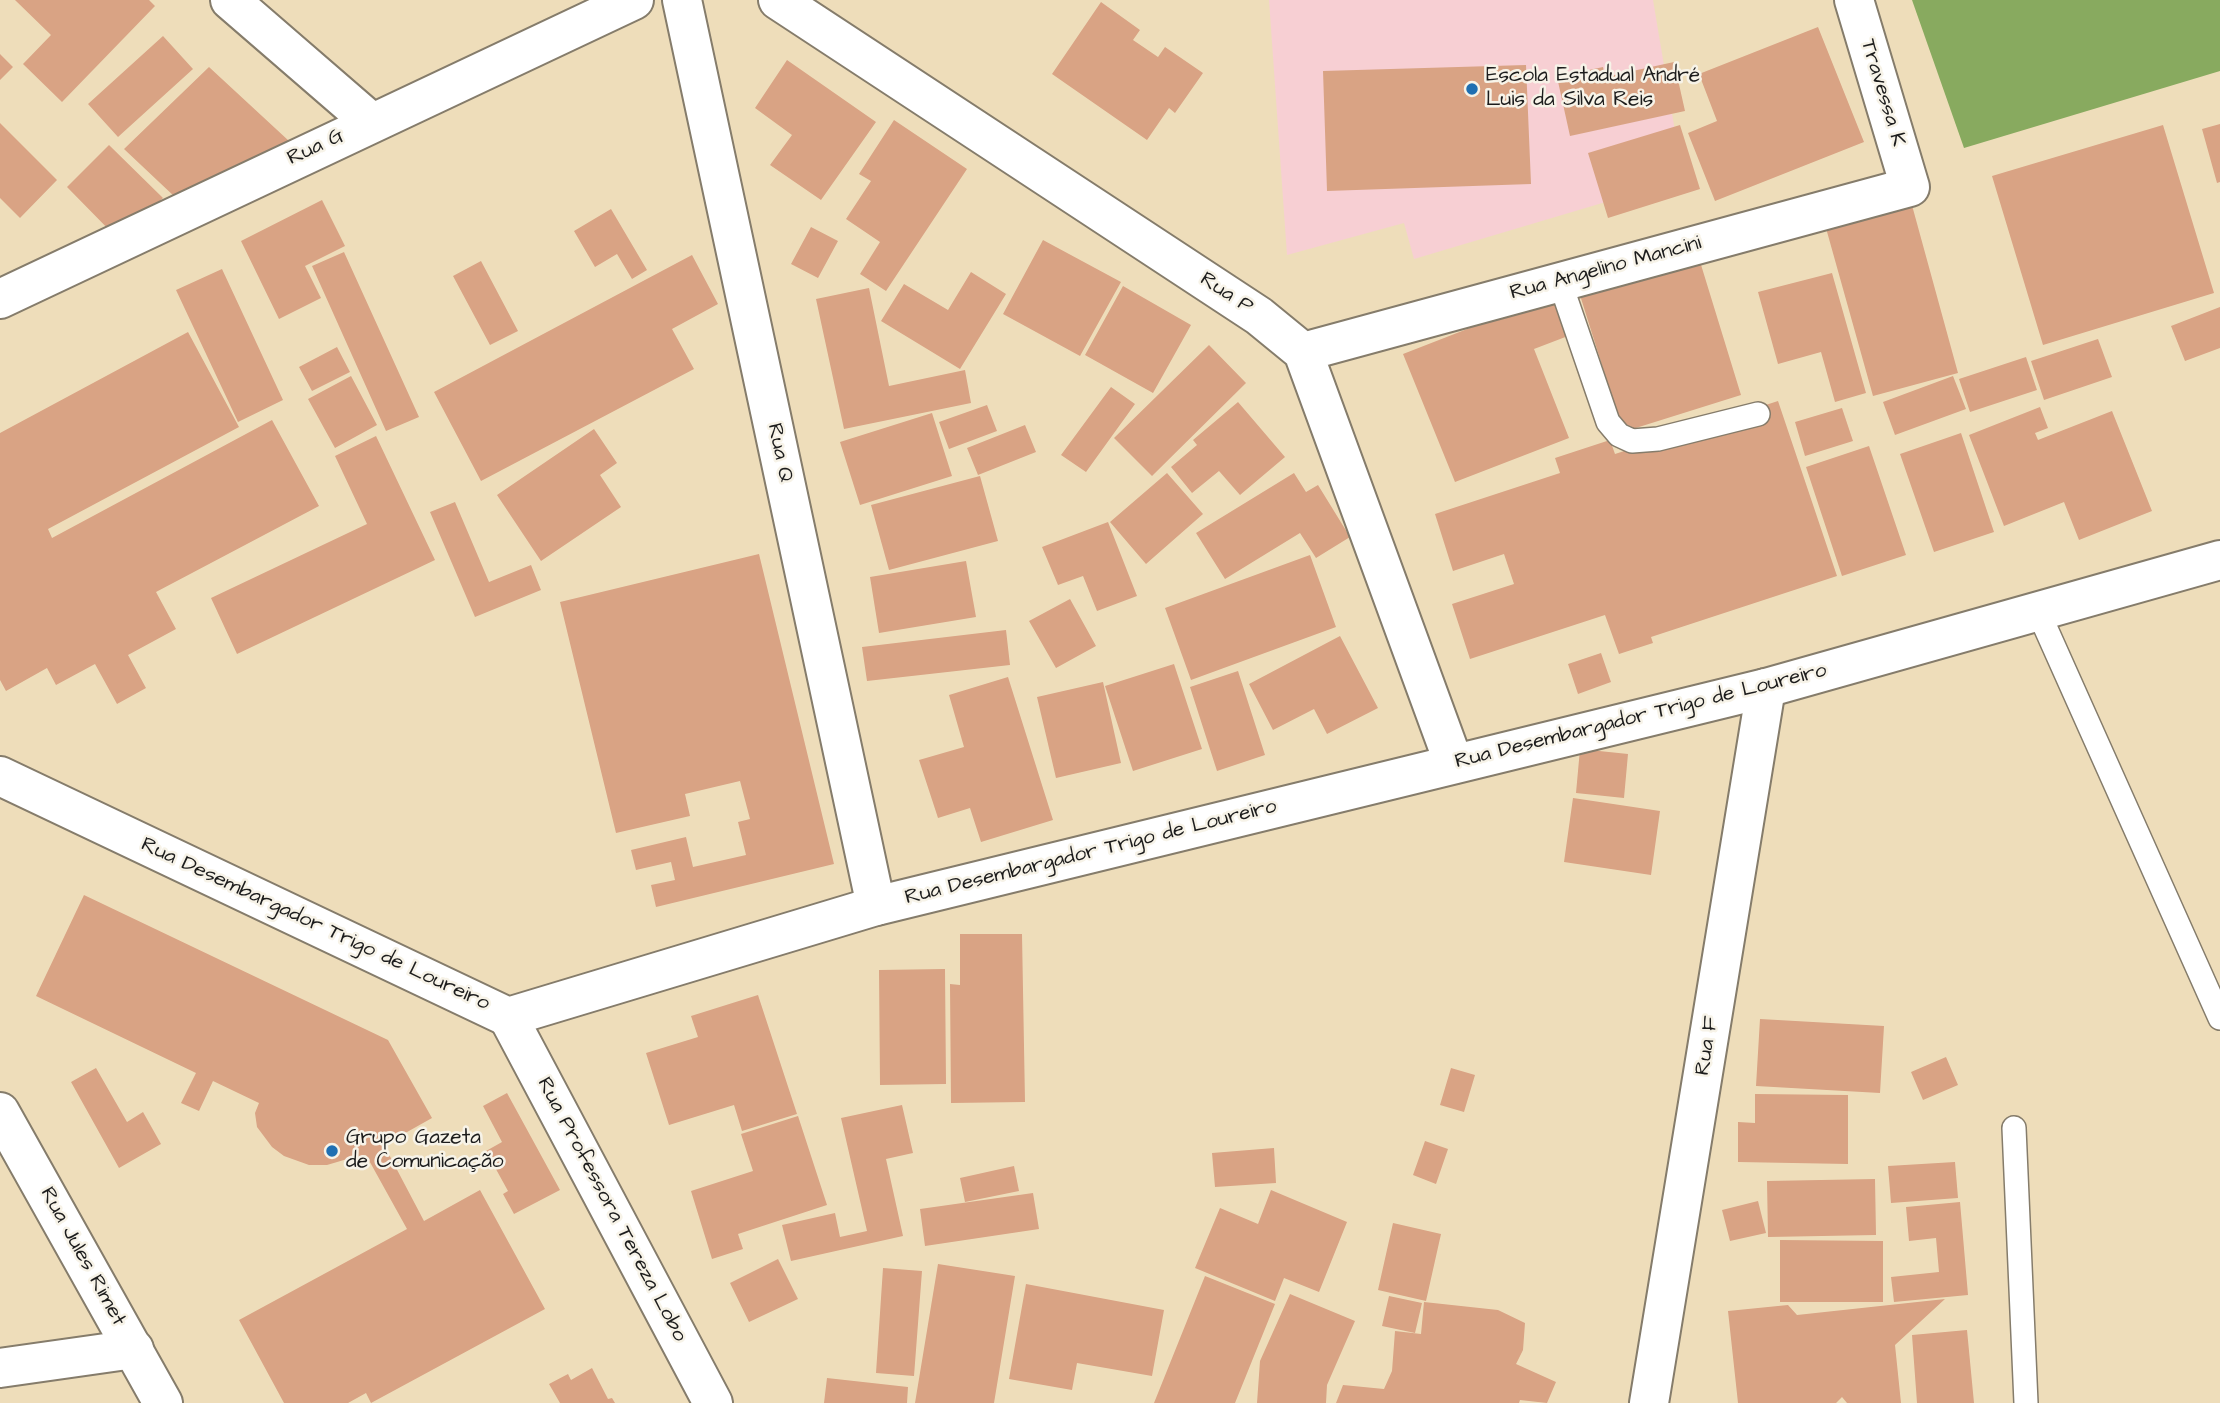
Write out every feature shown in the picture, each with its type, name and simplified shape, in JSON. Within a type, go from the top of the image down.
[{"type":"street","points":[[230,0],[371,122]]},
{"type":"street","name":"Rua G","points":[[0,299],[634,0]]},
{"type":"street","name":"Rua Q","points":[[682,0],[876,906]]},
{"type":"street","name":"Rua P","points":[[778,0],[1259,316],[1303,352]]},
{"type":"street","name":"Travessa K","points":[[1854,0],[1910,187]]},
{"type":"street","name":"Rua Angelino Mancini","points":[[1303,352],[1910,187]]},
{"type":"street","points":[[1303,352],[1454,764]]},
{"type":"street","name":"Rua Desembargador Trigo de Loureiro","points":[[0,776],[508,1017],[876,906],[1766,688],[2220,560]]},
{"type":"street","name":"Rua F","points":[[1649,1403],[1766,688]]},
{"type":"street","name":"Rua Professora Tereza Lobo","points":[[508,1017],[713,1403]]},
{"type":"street","name":"Rua Jules Rimet","points":[[0,1112],[163,1403]]},
{"type":"street","points":[[0,1368],[134,1349]]},
{"type":"lane","points":[[1560,282],[1608,422],[1619,435],[1632,441],[1658,439],[1758,415]]},
{"type":"lane","points":[[2038,611],[2220,1018]]},
{"type":"lane","points":[[2014,1128],[2026,1403]]},
{"type":"shaded area","name":"Escola Estadual André Luis da Silva Reis","points":[[1269,0],[1653,0],[1683,179],[1414,259],[1404,223],[1287,255]]},
{"type":"green space","points":[[1912,0],[2220,0],[2220,71],[1964,148]]},
{"type":"building","points":[[15,0],[149,0],[155,6],[62,102],[23,64],[51,35]]},
{"type":"building","points":[[1101,2],[1140,30],[1133,40],[1158,57],[1165,47],[1203,73],[1175,113],[1169,108],[1147,140],[1052,74]]},
{"type":"building","points":[[1818,27],[1864,142],[1715,201],[1688,133],[1717,121],[1699,74]]},
{"type":"building","points":[[163,36],[193,69],[118,137],[88,104]]},
{"type":"building","points":[[0,54],[13,67],[0,80]]},
{"type":"building","points":[[787,60],[876,122],[821,200],[770,165],[792,135],[755,108]]},
{"type":"building","points":[[1674,62],[1685,111],[1570,136],[1557,77],[1603,67],[1605,77]]},
{"type":"building","points":[[1526,65],[1531,184],[1327,191],[1323,71]]},
{"type":"building","points":[[209,67],[289,141],[176,198],[124,149]]},
{"type":"building","points":[[894,120],[967,169],[886,291],[860,274],[880,242],[846,219],[871,181],[859,174]]},
{"type":"building","points":[[0,123],[57,180],[20,218],[0,198]]},
{"type":"building","points":[[2220,124],[2220,182],[2217,183],[2202,129]]},
{"type":"building","points":[[1680,125],[1700,189],[1608,218],[1588,153]]},
{"type":"building","points":[[2163,125],[2214,293],[2043,345],[1992,176]]},
{"type":"building","points":[[109,145],[163,198],[119,240],[67,187]]},
{"type":"building","points":[[1910,198],[1958,373],[1873,396],[1824,221]]},
{"type":"building","points":[[322,200],[345,246],[305,266],[321,298],[279,319],[241,241]]},
{"type":"building","points":[[611,209],[647,270],[632,279],[617,254],[595,267],[574,231]]},
{"type":"building","points":[[811,227],[838,241],[818,278],[791,264]]},
{"type":"building","points":[[1043,240],[1121,282],[1080,356],[1003,314]]},
{"type":"building","points":[[344,252],[419,417],[386,431],[312,266]]},
{"type":"building","points":[[692,255],[718,304],[672,329],[694,369],[481,481],[434,392]]},
{"type":"building","points":[[1698,255],[1741,395],[1623,432],[1579,292]]},
{"type":"building","points":[[481,261],[518,331],[490,345],[453,276]]},
{"type":"building","points":[[222,269],[283,400],[238,422],[176,290]]},
{"type":"building","points":[[971,272],[1006,294],[960,369],[881,321],[904,284],[948,310]]},
{"type":"building","points":[[1832,273],[1866,393],[1835,402],[1821,352],[1778,364],[1758,292]]},
{"type":"building","points":[[1123,286],[1191,325],[1153,393],[1085,355]]},
{"type":"building","points":[[869,288],[889,386],[965,370],[971,403],[844,429],[816,299]]},
{"type":"building","points":[[1552,296],[1568,336],[1534,349],[1569,438],[1455,482],[1403,354]]},
{"type":"building","points":[[2220,307],[2220,348],[2185,361],[2171,326]]},
{"type":"building","points":[[188,332],[239,427],[48,529],[52,538],[272,420],[319,506],[156,592],[176,629],[128,655],[146,688],[117,704],[95,664],[56,685],[47,668],[6,691],[0,680],[0,433]]},
{"type":"building","points":[[2098,339],[2112,377],[2044,400],[2031,361]]},
{"type":"building","points":[[1209,345],[1246,383],[1152,476],[1114,438]]},
{"type":"building","points":[[337,347],[350,372],[312,391],[299,367]]},
{"type":"building","points":[[2026,357],[2037,390],[1970,412],[1959,379]]},
{"type":"building","points":[[351,376],[377,425],[335,448],[308,399]]},
{"type":"building","points":[[1953,376],[1966,409],[1895,435],[1883,402]]},
{"type":"building","points":[[1111,387],[1135,404],[1086,472],[1061,455]]},
{"type":"building","points":[[1778,401],[1837,576],[1651,637],[1653,643],[1619,654],[1605,615],[1470,659],[1452,604],[1514,584],[1504,554],[1453,571],[1435,514],[1560,473],[1555,458],[1610,440],[1615,454]]},
{"type":"building","points":[[1238,402],[1285,457],[1240,495],[1219,471],[1192,493],[1171,467],[1197,445],[1193,440]]},
{"type":"building","points":[[987,405],[997,431],[949,449],[939,422]]},
{"type":"building","points":[[2040,407],[2048,428],[2035,433],[2038,440],[2112,411],[2152,511],[2079,540],[2064,502],[2004,526],[1969,435]]},
{"type":"building","points":[[1842,408],[1853,441],[1805,456],[1795,422]]},
{"type":"building","points":[[932,413],[952,476],[860,505],[840,442]]},
{"type":"building","points":[[1025,425],[1036,452],[978,475],[967,448]]},
{"type":"building","points":[[594,429],[617,463],[600,475],[621,507],[541,561],[497,495]]},
{"type":"building","points":[[1961,433],[1994,532],[1934,552],[1900,454]]},
{"type":"building","points":[[376,436],[435,560],[237,654],[211,598],[367,524],[335,456]]},
{"type":"building","points":[[1869,446],[1906,555],[1842,576],[1806,467]]},
{"type":"building","points":[[1167,473],[1203,514],[1146,564],[1110,522]]},
{"type":"building","points":[[1294,473],[1306,492],[1318,485],[1350,537],[1316,558],[1300,533],[1225,579],[1196,533]]},
{"type":"building","points":[[980,476],[998,541],[889,570],[871,505]]},
{"type":"building","points":[[455,502],[489,582],[531,565],[541,590],[475,617],[430,512]]},
{"type":"building","points":[[1108,522],[1137,596],[1097,611],[1083,576],[1058,585],[1042,547]]},
{"type":"building","points":[[759,554],[834,864],[656,907],[651,885],[675,880],[671,862],[636,870],[631,850],[686,837],[693,867],[746,855],[738,822],[750,819],[740,781],[685,794],[690,816],[616,833],[560,602]]},
{"type":"building","points":[[1310,555],[1336,627],[1191,680],[1165,608]]},
{"type":"building","points":[[966,561],[976,617],[879,633],[870,577]]},
{"type":"building","points":[[1070,599],[1096,646],[1056,668],[1029,621]]},
{"type":"building","points":[[1006,630],[1010,665],[867,681],[862,647]]},
{"type":"building","points":[[1340,636],[1378,708],[1327,734],[1314,709],[1273,730],[1249,684]]},
{"type":"building","points":[[1601,653],[1611,682],[1578,694],[1568,664]]},
{"type":"building","points":[[1174,664],[1202,749],[1133,771],[1105,686]]},
{"type":"building","points":[[1238,671],[1265,755],[1217,771],[1190,687]]},
{"type":"building","points":[[1008,677],[1053,820],[981,842],[970,808],[938,818],[919,760],[964,747],[949,695]]},
{"type":"building","points":[[1103,682],[1121,763],[1056,778],[1037,697]]},
{"type":"building","points":[[1580,749],[1628,754],[1624,798],[1576,793]]},
{"type":"building","points":[[1573,798],[1660,811],[1651,875],[1564,862]]},
{"type":"building","name":"Grupo Gazeta de Comunicação","points":[[84,895],[388,1040],[432,1118],[384,1145],[424,1221],[480,1190],[545,1309],[371,1403],[366,1393],[348,1403],[284,1403],[239,1320],[407,1229],[366,1155],[356,1160],[354,1157],[327,1165],[309,1165],[284,1156],[272,1147],[257,1127],[255,1113],[259,1103],[213,1081],[199,1111],[181,1103],[196,1073],[36,996]]},
{"type":"building","points":[[960,934],[1022,934],[1025,1102],[951,1103],[950,984],[960,985]]},
{"type":"building","points":[[945,969],[946,1084],[880,1085],[879,970]]},
{"type":"building","points":[[758,995],[797,1114],[742,1131],[734,1105],[669,1125],[646,1053],[698,1037],[691,1016]]},
{"type":"building","points":[[1760,1019],[1884,1026],[1880,1093],[1756,1086]]},
{"type":"building","points":[[1946,1057],[1958,1085],[1923,1100],[1911,1072]]},
{"type":"building","points":[[96,1068],[127,1122],[143,1112],[161,1144],[119,1168],[71,1082]]},
{"type":"building","points":[[1451,1068],[1475,1075],[1464,1112],[1440,1105]]},
{"type":"building","points":[[507,1093],[560,1190],[514,1214],[503,1194],[508,1191],[486,1151],[502,1142],[483,1106]]},
{"type":"building","points":[[1755,1094],[1848,1095],[1848,1164],[1738,1162],[1738,1122],[1755,1123]]},
{"type":"building","points":[[902,1105],[913,1153],[886,1159],[903,1236],[791,1261],[782,1225],[835,1213],[840,1237],[867,1231],[841,1118]]},
{"type":"building","points":[[798,1116],[827,1205],[738,1234],[743,1249],[712,1259],[691,1191],[753,1171],[741,1134]]},
{"type":"building","points":[[1425,1141],[1448,1149],[1436,1184],[1413,1175]]},
{"type":"building","points":[[1274,1148],[1276,1183],[1215,1187],[1212,1153]]},
{"type":"building","points":[[1955,1162],[1958,1198],[1891,1203],[1888,1166]]},
{"type":"building","points":[[1014,1166],[1019,1191],[965,1202],[960,1178]]},
{"type":"building","points":[[1875,1179],[1876,1235],[1768,1237],[1767,1181]]},
{"type":"building","points":[[1271,1190],[1347,1222],[1319,1292],[1284,1278],[1275,1301],[1195,1268],[1220,1208],[1258,1224]]},
{"type":"building","points":[[1033,1193],[1039,1229],[925,1246],[920,1209]]},
{"type":"building","points":[[1758,1201],[1766,1233],[1730,1241],[1722,1210]]},
{"type":"building","points":[[1960,1202],[1968,1295],[1894,1302],[1891,1277],[1939,1272],[1936,1238],[1909,1241],[1906,1207]]},
{"type":"building","points":[[1393,1223],[1441,1234],[1426,1301],[1378,1290]]},
{"type":"building","points":[[1780,1240],[1883,1241],[1883,1302],[1780,1302]]},
{"type":"building","points":[[778,1259],[798,1299],[749,1322],[730,1283]]},
{"type":"building","points":[[938,1264],[1015,1276],[994,1403],[915,1403]]},
{"type":"building","points":[[883,1268],[922,1271],[914,1376],[876,1373]]},
{"type":"building","points":[[1205,1276],[1275,1304],[1235,1403],[1154,1403]]},
{"type":"building","points":[[1026,1284],[1164,1310],[1152,1376],[1077,1363],[1072,1390],[1009,1379]]},
{"type":"building","points":[[1290,1294],[1355,1321],[1327,1385],[1326,1403],[1257,1403],[1260,1361]]},
{"type":"building","points":[[1389,1296],[1422,1303],[1415,1333],[1382,1326]]},
{"type":"building","points":[[1945,1299],[1895,1345],[1901,1403],[1847,1403],[1842,1397],[1836,1403],[1738,1403],[1728,1311],[1788,1305],[1797,1315]]},
{"type":"building","points":[[1424,1302],[1498,1310],[1525,1323],[1523,1350],[1516,1364],[1556,1382],[1547,1403],[1520,1400],[1519,1403],[1336,1403],[1343,1385],[1384,1389],[1392,1371],[1395,1331],[1421,1334]]},
{"type":"building","points":[[1967,1330],[1974,1403],[1917,1403],[1912,1335]]},
{"type":"building","points":[[592,1368],[608,1399],[612,1398],[615,1403],[560,1403],[549,1384],[568,1374],[571,1380]]},
{"type":"building","points":[[827,1378],[908,1387],[907,1403],[824,1403]]},
{"type":"place","name":"Escola Estadual André Luis da Silva Reis","points":[[1472,89]]},
{"type":"place","name":"Grupo Gazeta de Comunicação","points":[[332,1151]]}]
